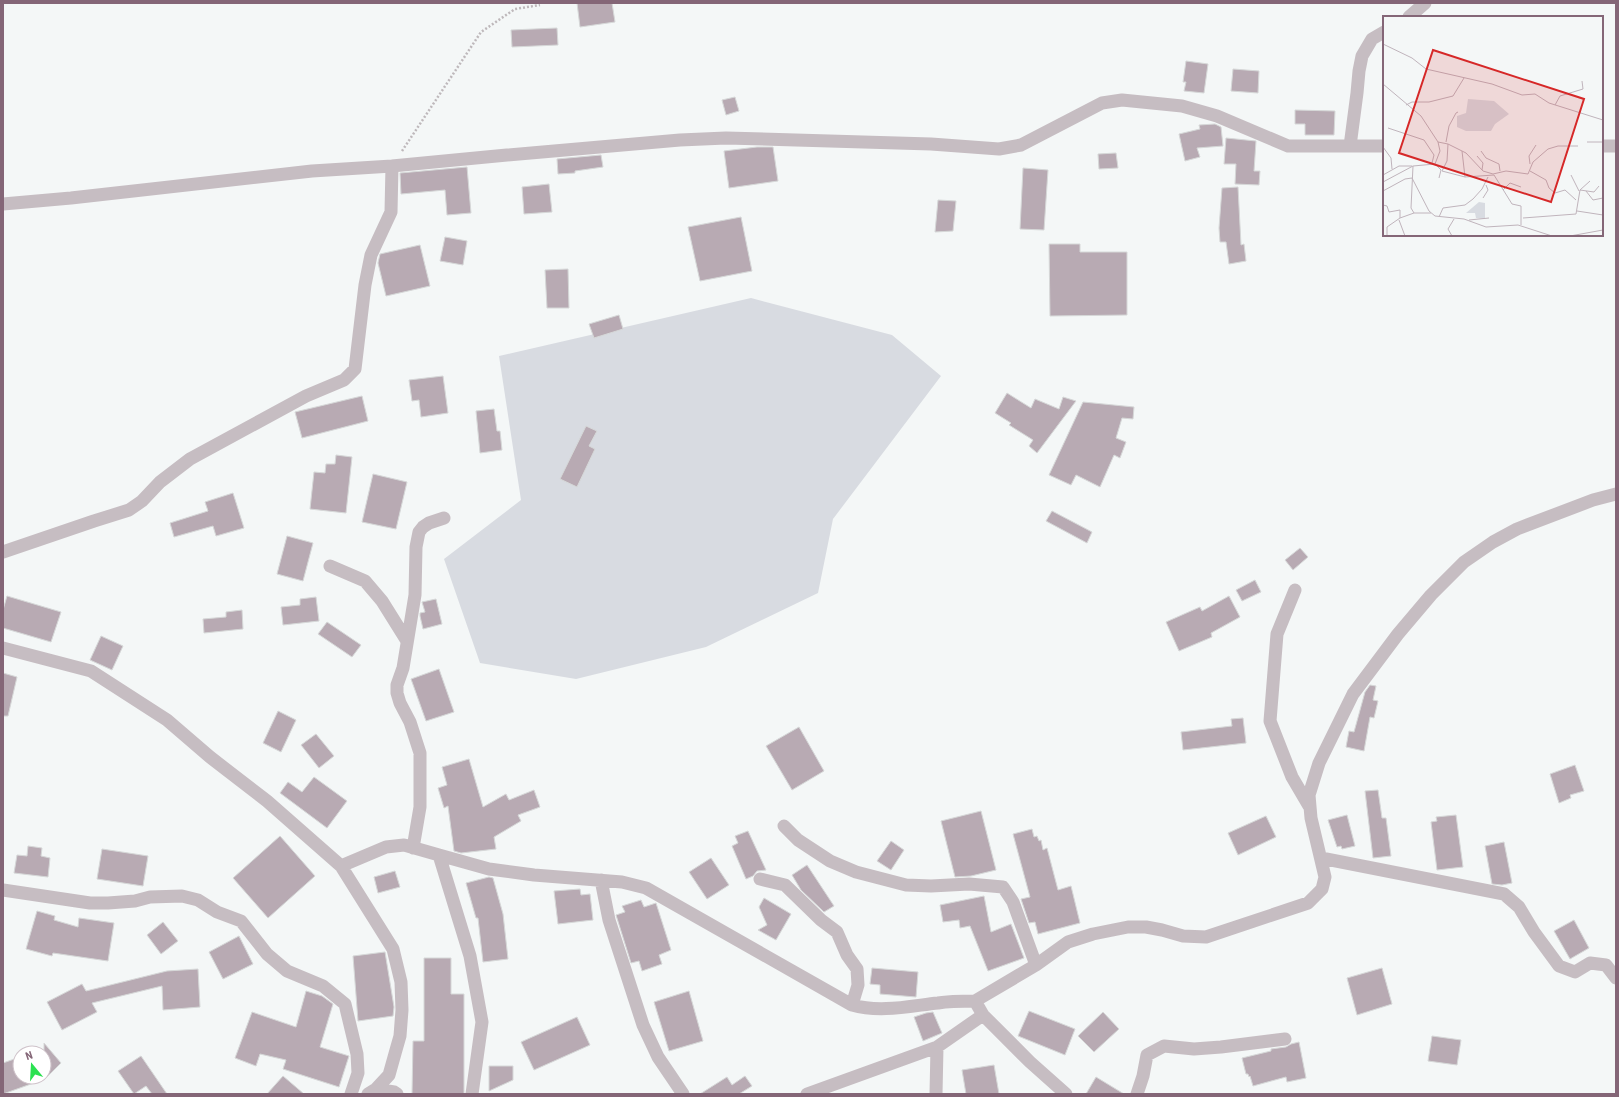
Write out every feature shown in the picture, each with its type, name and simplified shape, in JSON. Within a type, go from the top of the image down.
[{"type":"street","points":[[1410,16],[1426,3]]},
{"type":"street","points":[[1350,146],[1362,56],[1372,39],[1383,33]]},
{"type":"street","points":[[3,204],[71,198],[312,171],[392,166],[596,147],[726,138],[931,144],[999,149],[1021,146],[1102,103],[1122,100],[1182,106],[1217,116],[1288,146],[1383,146]]},
{"type":"street","points":[[1603,146],[1616,146]]},
{"type":"street","points":[[3,552],[129,510],[142,501],[160,482],[190,459],[306,396],[344,380],[355,369],[365,285],[371,255],[390,212],[392,166]]},
{"type":"street","points":[[341,866],[386,847],[404,845],[489,869],[534,875],[622,882],[646,888],[852,1005],[879,1009],[941,1002],[975,1001],[1036,965],[1068,942],[1093,934],[1128,927],[1162,930],[1183,936],[1206,937],[1296,908],[1308,903],[1322,889],[1325,877],[1311,818],[1309,795],[1319,763],[1353,694],[1398,634],[1431,595],[1464,562],[1517,529],[1593,500],[1616,494]]},
{"type":"street","points":[[413,848],[420,807],[420,754],[410,722],[400,703],[397,693],[397,685],[402,668],[415,595],[416,547],[419,532],[429,523],[444,518]]},
{"type":"street","points":[[330,566],[365,581],[382,601],[407,641]]},
{"type":"street","points":[[1295,590],[1277,634],[1270,721],[1292,777],[1310,808]]},
{"type":"street","points":[[3,648],[91,671],[160,716],[267,801],[341,866],[392,949],[401,982],[402,1010],[400,1036],[389,1075],[372,1092]]},
{"type":"street","points":[[784,826],[798,840],[830,861],[856,872],[906,885],[931,886],[969,884],[1003,887],[1013,902],[1036,965]]},
{"type":"street","points":[[439,855],[470,956],[482,1022],[472,1094]]},
{"type":"street","points":[[1321,858],[1504,894],[1519,907],[1534,932],[1559,966],[1575,972],[1590,962],[1606,965],[1616,978]]},
{"type":"street","points":[[760,879],[785,885],[821,920],[837,932],[847,955],[857,969],[858,985],[852,1005]]},
{"type":"street","points":[[601,880],[609,920],[643,1024],[658,1057],[683,1094]]},
{"type":"street","points":[[3,890],[90,903],[108,904],[135,901],[150,897],[182,896],[198,900],[217,912],[241,921],[267,954],[287,971],[323,986],[345,1004],[357,1054],[358,1073],[351,1094]]},
{"type":"street","points":[[975,1001],[983,1015],[1030,1062],[1066,1094]]},
{"type":"street","points":[[807,1094],[937,1047],[983,1015]]},
{"type":"street","points":[[1137,1094],[1143,1076],[1147,1055],[1164,1046],[1194,1049],[1220,1048],[1285,1039]]},
{"type":"street","points":[[936,1094],[937,1047]]},
{"type":"street","points":[[372,1092],[394,1092],[397,1094]]},
{"type":"path","points":[[392,166],[481,32],[515,8],[540,5]]},
{"type":"shaded area","points":[[751,298],[892,335],[941,376],[833,519],[818,593],[706,647],[576,679],[480,663],[444,559],[521,500],[499,356]]},
{"type":"building","points":[[577,3],[612,3],[615,22],[580,27]]},
{"type":"building","points":[[557,28],[558,45],[512,47],[511,30]]},
{"type":"building","points":[[1186,61],[1208,64],[1204,93],[1184,91],[1186,82],[1183,82]]},
{"type":"building","points":[[1233,69],[1259,71],[1258,93],[1231,91]]},
{"type":"building","points":[[735,97],[739,111],[726,115],[722,100]]},
{"type":"building","points":[[1295,110],[1335,111],[1334,135],[1305,135],[1305,124],[1295,124]]},
{"type":"building","points":[[1215,124],[1221,127],[1223,146],[1197,148],[1200,157],[1185,161],[1179,134],[1200,129],[1199,125]]},
{"type":"building","points":[[1226,138],[1256,141],[1254,171],[1260,171],[1259,185],[1235,184],[1236,164],[1224,164]]},
{"type":"building","points":[[757,147],[773,147],[778,181],[729,188],[724,151]]},
{"type":"building","points":[[1116,153],[1118,168],[1099,169],[1098,154]]},
{"type":"building","points":[[601,155],[603,167],[575,171],[575,173],[558,174],[557,159]]},
{"type":"building","points":[[467,167],[471,213],[447,215],[445,190],[401,194],[400,173]]},
{"type":"building","points":[[1023,168],[1048,170],[1044,230],[1020,229]]},
{"type":"building","points":[[549,184],[552,212],[524,214],[522,187]]},
{"type":"building","points":[[1238,187],[1241,245],[1244,244],[1246,261],[1229,264],[1226,242],[1220,242],[1219,228],[1222,188]]},
{"type":"building","points":[[938,200],[956,201],[953,231],[935,232]]},
{"type":"building","points":[[741,217],[752,271],[700,281],[688,227]]},
{"type":"building","points":[[445,237],[467,241],[463,265],[440,261]]},
{"type":"building","points":[[1049,244],[1080,244],[1080,252],[1127,252],[1127,315],[1050,316]]},
{"type":"building","points":[[420,245],[430,286],[386,296],[378,263],[380,254]]},
{"type":"building","points":[[568,269],[569,308],[547,308],[545,270]]},
{"type":"building","points":[[619,315],[623,329],[594,338],[589,324]]},
{"type":"building","points":[[443,376],[448,413],[421,417],[419,400],[412,401],[409,380]]},
{"type":"building","points":[[1007,393],[1031,408],[1035,399],[1059,409],[1063,397],[1076,401],[1037,453],[1029,446],[1033,440],[1009,425],[1011,423],[995,413]]},
{"type":"building","points":[[362,396],[368,421],[302,438],[295,412]]},
{"type":"building","points":[[1083,402],[1134,407],[1133,419],[1122,418],[1116,438],[1126,442],[1120,458],[1114,455],[1100,487],[1076,475],[1071,485],[1049,475]]},
{"type":"building","points":[[494,409],[497,431],[500,431],[502,450],[480,453],[476,411]]},
{"type":"building","points":[[586,426],[597,431],[589,446],[595,449],[577,487],[560,479]]},
{"type":"building","points":[[336,455],[352,457],[346,513],[310,509],[314,472],[325,473],[326,464],[335,464]]},
{"type":"building","points":[[373,474],[407,482],[396,529],[362,522]]},
{"type":"building","points":[[233,493],[244,528],[216,536],[213,526],[174,537],[170,523],[208,511],[205,502]]},
{"type":"building","points":[[1052,511],[1092,532],[1087,543],[1046,521]]},
{"type":"building","points":[[287,536],[313,543],[303,581],[277,574]]},
{"type":"building","points":[[1300,548],[1308,557],[1293,570],[1285,560]]},
{"type":"building","points":[[1255,580],[1261,592],[1242,601],[1236,590]]},
{"type":"building","points":[[7,596],[61,612],[51,642],[3,628],[3,610]]},
{"type":"building","points":[[1229,596],[1240,617],[1211,633],[1212,637],[1179,651],[1166,622],[1200,607],[1202,611]]},
{"type":"building","points":[[316,597],[319,621],[283,625],[281,607],[300,605],[300,599]]},
{"type":"building","points":[[436,599],[442,624],[423,629],[420,613],[425,612],[422,602]]},
{"type":"building","points":[[242,610],[243,629],[204,633],[203,619],[226,617],[226,612]]},
{"type":"building","points":[[327,622],[361,645],[352,657],[318,634]]},
{"type":"building","points":[[101,636],[123,646],[112,670],[90,660]]},
{"type":"building","points":[[439,669],[454,712],[426,721],[411,679]]},
{"type":"building","points":[[3,673],[17,677],[8,716],[3,716]]},
{"type":"building","points":[[1370,685],[1376,686],[1373,700],[1378,701],[1374,718],[1370,717],[1364,751],[1346,747],[1349,731],[1354,732],[1365,692]]},
{"type":"building","points":[[278,711],[296,720],[281,752],[263,743]]},
{"type":"building","points":[[1243,718],[1246,743],[1183,750],[1181,732],[1232,726],[1231,719]]},
{"type":"building","points":[[799,727],[824,771],[792,790],[766,746]]},
{"type":"building","points":[[316,734],[334,756],[319,768],[301,745]]},
{"type":"building","points":[[469,759],[483,807],[506,794],[509,800],[534,790],[540,807],[518,815],[521,821],[494,837],[496,849],[461,853],[454,851],[448,806],[444,808],[438,788],[447,785],[442,767]]},
{"type":"building","points":[[1575,765],[1584,791],[1570,795],[1571,798],[1559,803],[1550,774]]},
{"type":"building","points":[[314,777],[347,801],[327,828],[280,793],[288,782],[302,792]]},
{"type":"building","points":[[1378,790],[1382,818],[1386,818],[1391,856],[1373,858],[1365,791]]},
{"type":"building","points":[[981,811],[996,870],[971,876],[955,877],[941,821]]},
{"type":"building","points":[[1347,815],[1355,846],[1342,849],[1341,846],[1337,847],[1328,820]]},
{"type":"building","points":[[1456,815],[1463,867],[1437,870],[1431,822],[1437,821],[1436,817]]},
{"type":"building","points":[[1266,816],[1276,837],[1238,855],[1228,833]]},
{"type":"building","points":[[1032,829],[1034,837],[1037,836],[1039,841],[1041,840],[1043,850],[1047,848],[1058,890],[1071,886],[1080,923],[1038,934],[1035,922],[1029,923],[1021,899],[1030,897],[1013,834]]},
{"type":"building","points":[[748,831],[766,870],[757,871],[753,876],[746,879],[732,846],[738,843],[735,836]]},
{"type":"building","points":[[280,836],[315,876],[268,918],[233,878]]},
{"type":"building","points":[[891,841],[904,850],[891,870],[877,861]]},
{"type":"building","points":[[1504,842],[1512,883],[1502,885],[1492,884],[1485,846]]},
{"type":"building","points":[[28,846],[42,848],[41,856],[50,858],[48,877],[14,873],[17,855],[27,856]]},
{"type":"building","points":[[102,849],[148,856],[143,886],[97,879]]},
{"type":"building","points":[[711,858],[729,885],[707,899],[689,872]]},
{"type":"building","points":[[807,865],[834,906],[824,912],[801,890],[792,875]]},
{"type":"building","points":[[395,871],[400,887],[378,893],[374,877]]},
{"type":"building","points":[[489,877],[493,878],[503,914],[508,959],[483,962],[478,918],[476,918],[466,883]]},
{"type":"building","points":[[580,889],[581,895],[590,894],[593,920],[558,924],[554,891]]},
{"type":"building","points":[[984,896],[991,932],[1011,924],[1024,958],[988,971],[970,926],[960,928],[959,920],[943,922],[940,905]]},
{"type":"building","points":[[764,898],[791,914],[776,940],[758,930],[767,925],[759,907]]},
{"type":"building","points":[[641,900],[644,907],[656,903],[671,950],[659,955],[662,964],[642,971],[639,961],[631,963],[616,915],[625,912],[622,906]]},
{"type":"building","points":[[37,911],[55,916],[54,920],[78,927],[79,918],[114,923],[108,961],[53,953],[52,956],[26,949]]},
{"type":"building","points":[[1574,920],[1589,948],[1570,959],[1554,931]]},
{"type":"building","points":[[163,922],[178,941],[161,954],[147,935]]},
{"type":"building","points":[[239,936],[253,964],[223,979],[209,952]]},
{"type":"building","points":[[385,952],[394,1007],[393,1016],[358,1021],[353,956]]},
{"type":"building","points":[[424,958],[451,958],[451,994],[464,994],[464,1094],[412,1094],[413,1041],[424,1041]]},
{"type":"building","points":[[872,968],[918,972],[916,997],[880,994],[880,985],[870,984]]},
{"type":"building","points":[[1382,968],[1392,1004],[1357,1015],[1347,978]]},
{"type":"building","points":[[198,969],[200,1007],[163,1010],[162,986],[92,1003],[97,1012],[62,1030],[47,1002],[82,984],[86,991],[167,971]]},
{"type":"building","points":[[306,991],[322,996],[333,1004],[320,1047],[349,1056],[339,1087],[283,1069],[286,1060],[260,1054],[256,1066],[235,1058],[252,1012],[296,1027]]},
{"type":"building","points":[[689,991],[703,1041],[669,1051],[654,1002]]},
{"type":"building","points":[[1029,1011],[1075,1029],[1065,1055],[1018,1036]]},
{"type":"building","points":[[933,1012],[942,1033],[923,1041],[914,1017]]},
{"type":"building","points":[[1103,1012],[1119,1029],[1094,1052],[1078,1036]]},
{"type":"building","points":[[577,1017],[590,1045],[534,1070],[521,1042]]},
{"type":"building","points":[[1432,1036],[1461,1040],[1457,1065],[1428,1061]]},
{"type":"building","points":[[1299,1042],[1306,1078],[1287,1082],[1286,1077],[1253,1086],[1250,1076],[1249,1077],[1248,1074],[1246,1074],[1242,1058],[1271,1051],[1271,1049],[1286,1047]]},
{"type":"building","points":[[52,1052],[61,1063],[52,1072]]},
{"type":"building","points":[[141,1056],[167,1094],[152,1094],[146,1086],[134,1094],[118,1071]]},
{"type":"building","points":[[12,1060],[12,1085],[28,1085],[3,1094],[3,1063]]},
{"type":"building","points":[[994,1065],[999,1094],[966,1094],[962,1070]]},
{"type":"building","points":[[489,1066],[513,1066],[513,1080],[489,1091]]},
{"type":"building","points":[[283,1076],[304,1094],[267,1094]]},
{"type":"building","points":[[745,1076],[752,1086],[739,1094],[700,1094],[727,1077],[732,1085]]},
{"type":"building","points":[[1096,1077],[1124,1094],[1086,1094]]}]
